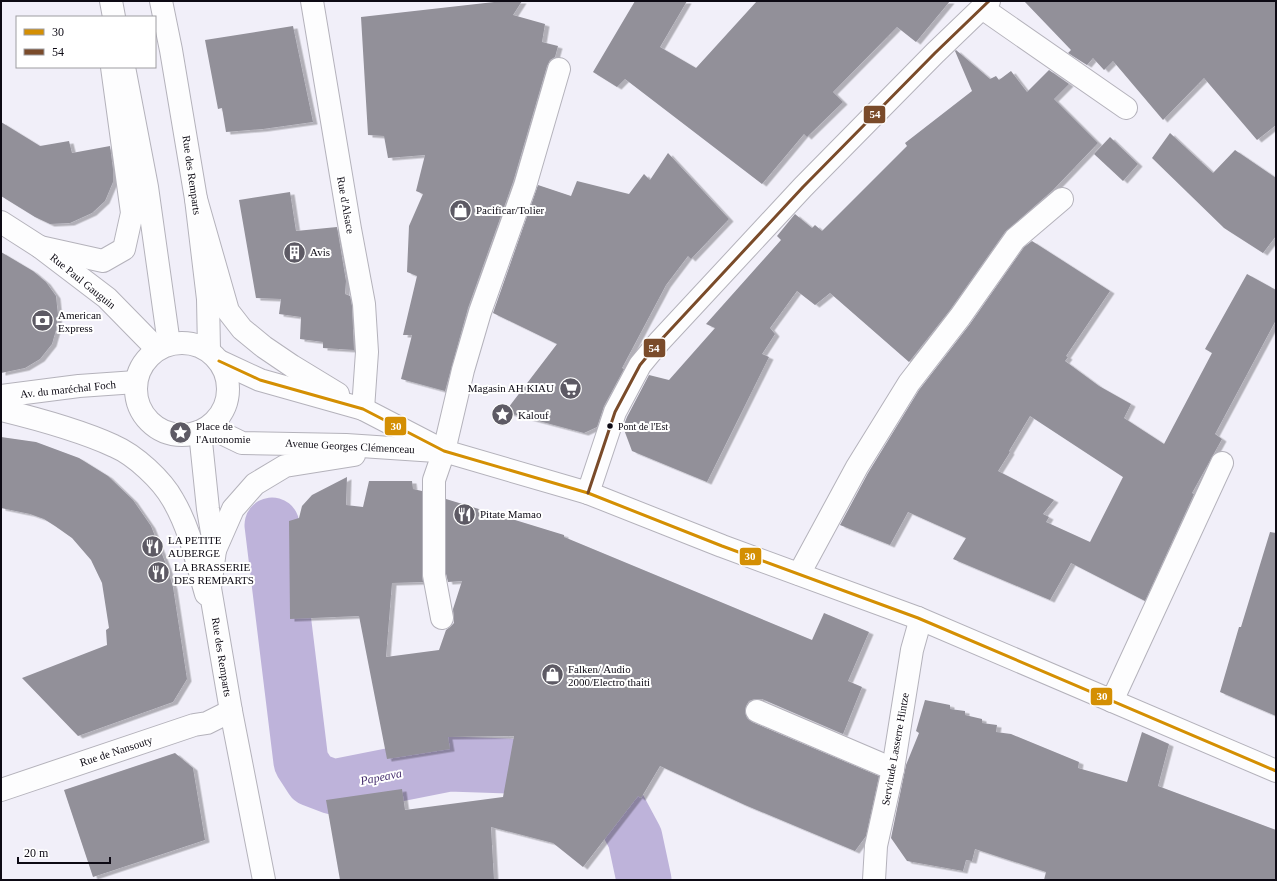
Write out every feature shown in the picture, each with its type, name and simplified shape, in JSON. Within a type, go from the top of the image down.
[{"type":"main road","points":[[103,1],[105,16]]},
{"type":"main road","points":[[111,1],[114,16]]},
{"type":"main road","name":"Rue des Remparts","points":[[161,1],[171,50],[196,199],[214,356]]},
{"type":"main road","name":"Rue d'Alsace","points":[[312,1],[350,230],[364,304],[367,352],[363,409]]},
{"type":"main road","points":[[588,493],[615,412],[640,365],[659,342],[803,187],[985,4],[1126,108]]},
{"type":"main road","points":[[40,246],[103,260],[124,249],[132,213],[112,68]]},
{"type":"main road","points":[[124,68],[147,187],[163,346]]},
{"type":"main road","points":[[442,618],[434,575],[434,480],[444,451],[463,370],[480,312],[525,186],[559,69]]},
{"type":"main road","points":[[196,199],[228,311],[237,323],[242,329],[269,351],[363,409]]},
{"type":"main road","points":[[799,574],[857,467],[909,383],[960,317],[1016,239],[1062,199]]},
{"type":"main road","name":"Rue Paul Gauguin","points":[[1,222],[40,246],[108,298],[163,346]]},
{"type":"main road","points":[[182,342],[196,344],[214,356],[225,372],[229,384],[225,408],[218,419],[204,430],[184,435],[168,433],[153,425],[142,414],[136,399],[136,382],[143,363],[163,346],[182,342]]},
{"type":"main road","name":"Avenue Georges Clémenceau","points":[[214,356],[260,380],[363,409],[444,451]]},
{"type":"main road","name":"Av. du maréchal Foch","points":[[1,396],[79,386],[136,382]]},
{"type":"main road","points":[[1,410],[50,423],[114,446],[139,463],[156,478],[167,490],[174,501],[184,522],[219,636]]},
{"type":"main road","name":"Rue des Remparts","points":[[204,430],[208,509],[215,550],[210,588],[231,711],[264,880]]},
{"type":"main road","name":"Avenue Georges Clémenceau","points":[[204,430],[242,442],[346,445],[444,451]]},
{"type":"main road","points":[[215,550],[233,509],[255,484],[285,466],[395,449]]},
{"type":"main road","points":[[444,451],[588,493],[715,543],[918,618],[1276,771]]},
{"type":"main road","points":[[1112,701],[1222,463]]},
{"type":"main road","name":"Servitude Lasserre Hintze","points":[[874,880],[876,846],[892,769],[912,650],[919,625],[918,618]]},
{"type":"main road","name":"Rue de Nansouty","points":[[1,790],[194,725],[207,723],[231,711]]},
{"type":"main road","points":[[757,711],[892,769]]},
{"type":"building","name":"Pacificar/Tolier","points":[[503,1],[522,1],[513,15],[545,24],[542,42],[558,46],[555,57],[550,60],[547,66],[513,182],[468,308],[445,391],[401,379],[412,335],[403,335],[417,276],[407,272],[409,226],[423,194],[416,191],[425,155],[388,158],[384,136],[368,135],[361,17]]},
{"type":"building","points":[[635,1],[687,1],[660,47],[696,68],[757,1],[950,1],[916,42],[897,27],[833,92],[843,102],[807,137],[804,134],[762,184],[625,79],[617,87],[593,72]]},
{"type":"building","points":[[1024,1],[1276,1],[1276,125],[1257,140],[1204,78],[1163,120],[1113,61],[1104,70],[1093,58],[1087,65],[1068,53],[1071,50]]},
{"type":"building","points":[[293,26],[313,122],[263,129],[226,132],[222,108],[218,109],[205,40]]},
{"type":"building","points":[[956,50],[990,79],[996,76],[999,80],[1011,71],[1027,92],[1049,70],[1069,84],[1054,99],[1098,143],[1053,190],[1005,232],[950,310],[909,362],[830,293],[815,305],[797,291],[770,328],[775,334],[762,354],[769,357],[707,482],[632,451],[623,427],[649,375],[669,380],[715,328],[706,324],[781,240],[777,236],[795,214],[812,228],[815,225],[822,231],[907,146],[905,143],[972,91],[955,51]]},
{"type":"building","points":[[1,122],[40,146],[69,141],[72,153],[110,146],[113,182],[105,201],[92,213],[70,223],[50,224],[35,217],[1,196]]},
{"type":"building","points":[[1170,133],[1213,173],[1235,150],[1276,178],[1276,236],[1263,253],[1224,228],[1152,158]]},
{"type":"building","points":[[1110,137],[1138,164],[1123,181],[1094,154]]},
{"type":"building","points":[[668,153],[729,219],[691,259],[688,256],[666,285],[622,368],[624,369],[604,406],[597,427],[584,433],[505,412],[557,344],[493,313],[538,185],[571,196],[577,181],[629,194],[644,174],[650,180]]},
{"type":"building","points":[[290,192],[296,231],[337,227],[346,281],[345,294],[350,296],[352,306],[354,350],[323,348],[323,342],[300,339],[301,317],[279,314],[281,299],[256,298],[239,200]]},
{"type":"building","points":[[1032,241],[1110,291],[1066,356],[1068,357],[1065,361],[1099,386],[1131,404],[1124,418],[1164,444],[1212,353],[1205,349],[1247,274],[1276,290],[1276,320],[1215,434],[1222,439],[1192,493],[1194,494],[1145,601],[1071,563],[1050,600],[953,559],[966,538],[908,512],[890,545],[840,525],[868,473],[919,390],[970,324],[1024,247]],"holes":[[[1030,416],[1123,477],[1090,542],[1046,522],[1049,517],[1043,514],[1054,500],[998,471]]]},
{"type":"building","points":[[1,252],[33,271],[46,282],[56,296],[58,315],[52,344],[40,359],[25,368],[1,373]]},
{"type":"building","points":[[1,437],[36,442],[79,458],[108,476],[133,500],[151,526],[173,587],[187,679],[173,702],[78,736],[22,678],[107,645],[106,630],[109,628],[102,583],[91,560],[72,538],[44,519],[30,514],[1,508]]},
{"type":"building","points":[[347,477],[346,505],[363,507],[369,481],[412,481],[413,489],[422,491],[423,582],[392,583],[386,657],[439,650],[446,630],[454,623],[453,609],[462,581],[448,582],[446,574],[446,499],[564,535],[564,537],[812,640],[824,613],[869,632],[848,681],[862,687],[843,734],[762,699],[749,701],[745,712],[747,718],[752,722],[879,776],[866,836],[855,851],[745,805],[660,766],[641,798],[638,796],[583,867],[553,843],[491,827],[494,880],[340,880],[326,800],[402,789],[405,810],[503,797],[514,736],[448,737],[450,749],[387,759],[359,616],[290,619],[289,521],[299,518],[302,506],[312,495]]},
{"type":"building","points":[[1270,532],[1276,533],[1276,716],[1220,692],[1239,627],[1241,627]]},
{"type":"building","points":[[925,700],[950,705],[950,709],[965,711],[965,715],[982,719],[982,723],[997,725],[996,732],[1011,734],[1079,762],[1078,768],[1127,782],[1142,732],[1169,744],[1158,786],[1276,830],[1276,880],[1044,880],[1046,872],[975,849],[972,861],[966,860],[963,871],[907,861],[891,838],[906,765],[919,733],[916,731]]},
{"type":"building","points":[[175,753],[193,768],[205,840],[93,877],[64,790]]},
{"type":"waterway","name":"Papeava","points":[[272,525],[301,762],[312,779],[333,787],[449,764],[509,766],[583,778],[605,789],[620,810],[635,838],[644,880]]},
{"type":"transit line","name":"54","points":[[588,493],[615,412],[640,365],[659,342],[803,187],[935,53],[989,1]]},
{"type":"transit line","name":"30","points":[[219,361],[260,380],[363,409],[444,451],[588,493],[722,546],[918,618],[1276,771]]},
{"type":"place","name":"Pacificar/Tolier","points":[[461,210]]},
{"type":"place","name":"Avis","points":[[294,252]]},
{"type":"place","name":"American Express","points":[[42,321]]},
{"type":"place","name":"Magasin AH KIAU","points":[[570,388]]},
{"type":"place","name":"Kalouf","points":[[502,415]]},
{"type":"place","name":"Pont de l'Est","points":[[610,426]]},
{"type":"place","name":"Place de l'Autonomie","points":[[180,432]]},
{"type":"place","name":"Pitate Mamao","points":[[464,514]]},
{"type":"place","name":"LA PETITE AUBERGE","points":[[153,546]]},
{"type":"place","name":"LA BRASSERIE DES REMPARTS","points":[[159,573]]},
{"type":"place","name":"Falken/ Audio 2000/Electro thaiti","points":[[553,675]]}]
